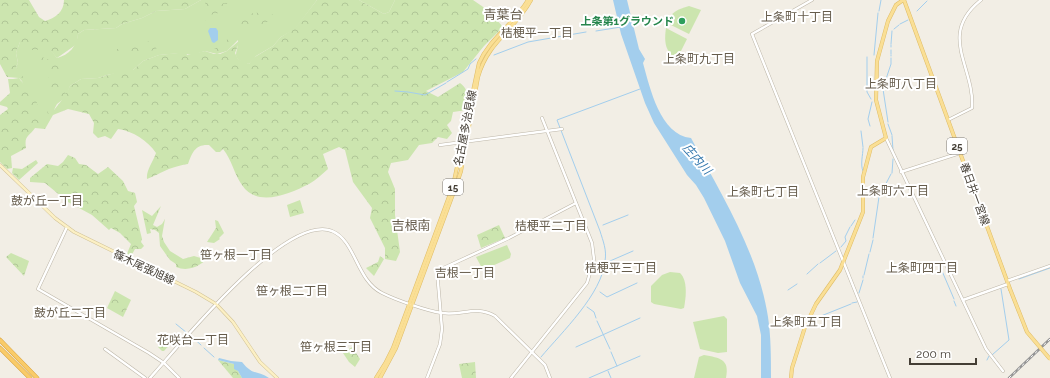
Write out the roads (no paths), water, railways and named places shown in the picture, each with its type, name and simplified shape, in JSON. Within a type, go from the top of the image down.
[{"type":"highway","points":[[0,340],[37,378]]},
{"type":"highway","points":[[0,348],[30,378]]},
{"type":"main road","name":"名古屋多治見線","points":[[376,378],[389,358],[458,181],[476,72],[483,54],[496,36],[521,10],[528,0]]},
{"type":"main road","name":"名古屋多治見線","points":[[464,141],[482,63],[494,43],[524,12],[531,0]]},
{"type":"main road","name":"春日井一宮線","points":[[905,1],[1027,332],[1050,359]]},
{"type":"main road","points":[[792,378],[796,354],[805,327],[816,304],[837,276],[863,212],[863,177],[871,147],[886,138],[876,100],[876,67],[879,47],[885,28],[895,7],[905,1]]},
{"type":"main road","name":"篠木尾張旭線","points":[[0,165],[67,227],[90,241],[196,292],[216,304],[227,314],[260,362],[277,378]]},
{"type":"main road","name":"名古屋多治見線","points":[[380,378],[392,357],[411,303]]},
{"type":"street","points":[[812,0],[752,34],[890,378]]},
{"type":"street","points":[[948,120],[972,108],[973,92],[960,54],[960,35],[966,15],[981,0]]},
{"type":"street","points":[[511,378],[587,283],[592,272],[594,259],[593,246],[542,118]]},
{"type":"street","points":[[440,145],[560,129]]},
{"type":"street","points":[[886,138],[986,349],[1003,371]]},
{"type":"street","points":[[901,172],[960,153]]},
{"type":"street","points":[[427,378],[441,337],[441,313],[437,271],[509,238],[576,203]]},
{"type":"street","points":[[67,227],[38,289],[164,363],[179,378]]},
{"type":"street","points":[[150,378],[243,276],[304,232],[323,229],[333,231],[344,241],[366,280],[383,293],[441,313],[476,310],[488,312],[495,316],[545,365],[550,378]]},
{"type":"street","points":[[963,300],[1050,266]]},
{"type":"street","points":[[105,349],[145,378]]},
{"type":"water","name":"庄内川","points":[[613,0],[627,0],[639,49],[645,59],[643,63],[649,85],[658,109],[671,129],[680,135],[691,138],[726,202],[747,247],[756,269],[768,317],[771,378],[761,378],[761,335],[757,316],[740,283],[725,241],[704,198],[696,185],[687,175],[654,123],[645,103],[621,34]]},
{"type":"water","points":[[210,28],[216,28],[218,31],[218,40],[214,43],[212,42],[208,31]]},
{"type":"water","points":[[219,358],[242,362],[252,371],[269,378],[242,378],[238,371],[234,369],[234,364],[218,360]]},
{"type":"waterway","points":[[879,11],[881,0]]},
{"type":"waterway","points":[[917,11],[927,1]]},
{"type":"waterway","points":[[874,55],[878,13]]},
{"type":"waterway","points":[[900,24],[908,20]]},
{"type":"waterway","points":[[894,29],[899,25]]},
{"type":"waterway","points":[[596,31],[621,27]]},
{"type":"waterway","points":[[891,44],[892,31]]},
{"type":"waterway","points":[[494,55],[528,42],[586,32]]},
{"type":"waterway","points":[[867,57],[867,92],[871,99]]},
{"type":"waterway","points":[[883,88],[891,64],[891,58]]},
{"type":"waterway","points":[[447,82],[468,69],[470,64],[476,59]]},
{"type":"waterway","points":[[395,91],[425,95],[446,83]]},
{"type":"waterway","points":[[541,357],[580,312],[589,299],[602,274],[605,257],[600,231],[557,120],[640,89]]},
{"type":"waterway","points":[[883,89],[888,122]]},
{"type":"waterway","points":[[870,126],[868,119],[872,102]]},
{"type":"waterway","points":[[888,124],[892,135]]},
{"type":"waterway","points":[[861,131],[863,147]]},
{"type":"waterway","points":[[892,136],[893,150]]},
{"type":"waterway","points":[[863,148],[863,171]]},
{"type":"waterway","points":[[892,173],[893,159]]},
{"type":"waterway","points":[[873,238],[879,197],[891,174]]},
{"type":"waterway","points":[[603,225],[628,215]]},
{"type":"waterway","points":[[851,226],[855,220]]},
{"type":"waterway","points":[[841,247],[846,241],[845,237],[850,227]]},
{"type":"waterway","points":[[870,252],[873,240]]},
{"type":"waterway","points":[[610,261],[633,251]]},
{"type":"waterway","points":[[820,263],[836,251]]},
{"type":"waterway","points":[[864,275],[869,254]]},
{"type":"waterway","points":[[807,274],[818,264]]},
{"type":"waterway","points":[[1019,279],[1050,268]]},
{"type":"waterway","points":[[942,271],[954,299]]},
{"type":"waterway","points":[[859,293],[863,280]]},
{"type":"waterway","points":[[600,292],[607,297],[637,283]]},
{"type":"waterway","points":[[788,290],[797,284]]},
{"type":"waterway","points":[[992,355],[1009,340],[1001,289]]},
{"type":"waterway","points":[[954,301],[956,306]]},
{"type":"waterway","points":[[852,303],[857,302]]},
{"type":"waterway","points":[[811,320],[851,304]]},
{"type":"waterway","points":[[587,307],[594,312],[596,318]]},
{"type":"waterway","points":[[576,347],[640,318]]},
{"type":"waterway","points":[[597,321],[610,349]]},
{"type":"waterway","points":[[176,324],[187,333]]},
{"type":"waterway","points":[[191,336],[201,345]]},
{"type":"waterway","points":[[204,348],[214,357]]},
{"type":"waterway","points":[[611,352],[617,366]]},
{"type":"waterway","points":[[589,378],[640,356]]},
{"type":"waterway","points":[[987,360],[989,356]]},
{"type":"waterway","points":[[608,371],[611,378]]},
{"type":"railway","points":[[1009,378],[1050,339]]},
{"type":"place","name":"上条第1グラウンド","points":[[682,21]]},
{"type":"district","name":"青葉台","points":[[503,14]]},
{"type":"district","name":"上条町十丁目","points":[[797,17]]},
{"type":"district","name":"桔梗平一丁目","points":[[537,33]]},
{"type":"district","name":"上条町九丁目","points":[[699,59]]},
{"type":"district","name":"上条町八丁目","points":[[901,84]]},
{"type":"district","name":"上条町六丁目","points":[[893,191]]},
{"type":"district","name":"上条町七丁目","points":[[763,192]]},
{"type":"district","name":"鼓が丘一丁目","points":[[47,201]]},
{"type":"district","name":"吉根南","points":[[411,225]]},
{"type":"district","name":"桔梗平二丁目","points":[[551,226]]},
{"type":"district","name":"笹ヶ根一丁目","points":[[236,255]]},
{"type":"district","name":"桔梗平三丁目","points":[[621,268]]},
{"type":"district","name":"上条町四丁目","points":[[922,268]]},
{"type":"district","name":"吉根一丁目","points":[[465,273]]},
{"type":"district","name":"笹ヶ根二丁目","points":[[292,291]]},
{"type":"district","name":"鼓が丘二丁目","points":[[70,313]]},
{"type":"district","name":"上条町五丁目","points":[[806,322]]},
{"type":"district","name":"花咲台一丁目","points":[[193,340]]},
{"type":"district","name":"笹ヶ根三丁目","points":[[336,347]]}]
